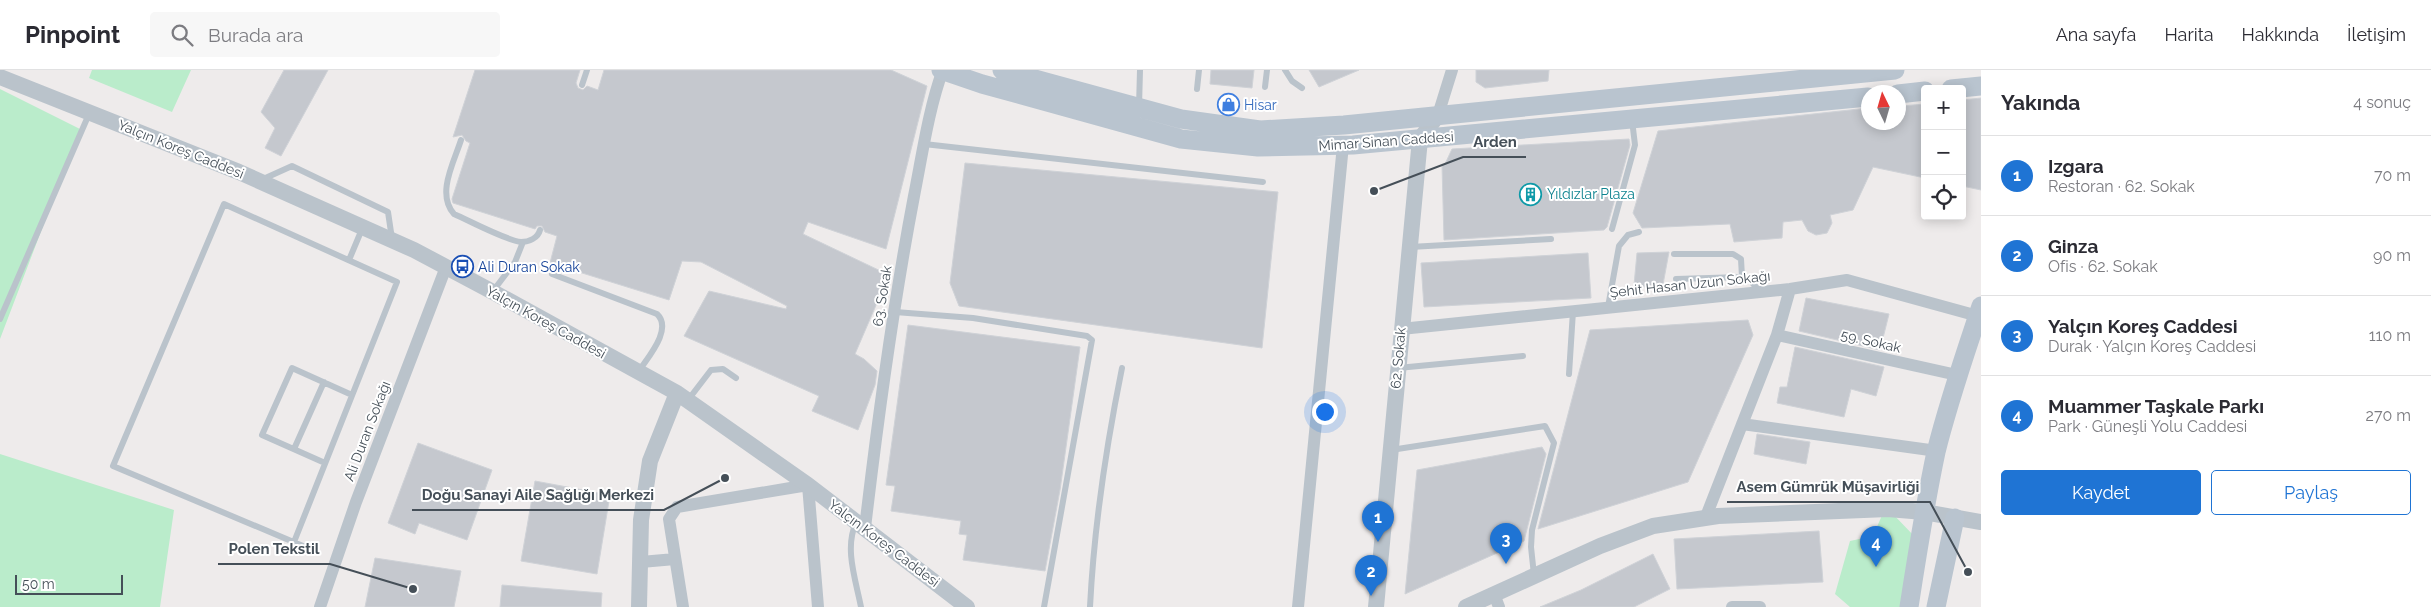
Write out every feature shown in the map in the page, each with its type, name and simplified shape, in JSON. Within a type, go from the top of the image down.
[{"type":"main road","name":"Mimar Sinan Caddesi","points":[[942,70],[982,84],[1181,139],[1258,148],[1343,145],[1420,139],[1861,97]]},
{"type":"main road","name":"Mimar Sinan Caddesi","points":[[1002,70],[1181,119],[1260,130],[1344,125],[1895,70]]},
{"type":"main road","points":[[1966,88],[1981,86]]},
{"type":"main road","points":[[1906,93],[1921,91]]},
{"type":"main road","points":[[1909,607],[1924,512],[1937,451],[1957,375],[1979,311]]},
{"type":"main road","points":[[1936,607],[1955,518]]},
{"type":"street","name":"63. Sokak","points":[[861,525],[924,144],[942,70]]},
{"type":"street","points":[[1420,139],[1438,115],[1452,70]]},
{"type":"street","name":"Yalçın Koreş Caddesi","points":[[0,77],[259,181],[392,240],[493,292],[639,372],[682,397],[808,485],[967,607]]},
{"type":"street","name":"62. Sokak","points":[[1376,607],[1420,139]]},
{"type":"street","points":[[1298,607],[1343,145]]},
{"type":"street","name":"Ali Duran Sokağı","points":[[320,607],[356,502],[446,267]]},
{"type":"street","name":"Şehit Hasan Uzun Sokağı","points":[[1401,329],[1790,289],[1847,280],[1979,311]]},
{"type":"street","points":[[1705,518],[1777,335],[1790,289]]},
{"type":"street","name":"59. Sokak","points":[[1777,335],[1957,375]]},
{"type":"street","points":[[639,607],[642,520],[650,460],[682,397]]},
{"type":"street","points":[[1742,424],[1937,451]]},
{"type":"street","points":[[683,607],[669,519],[677,506],[808,485],[818,607]]},
{"type":"street","points":[[1466,607],[1496,601],[1534,576],[1600,546],[1653,526],[1705,518],[1888,509],[1924,512],[1981,522]]},
{"type":"street","points":[[641,562],[675,559]]},
{"type":"street","points":[[1732,607],[1754,607]]},
{"type":"lane","points":[[582,85],[587,70]]},
{"type":"lane","points":[[1139,108],[1140,70]]},
{"type":"lane","points":[[1197,89],[1198,70]]},
{"type":"lane","points":[[1265,87],[1267,70]]},
{"type":"lane","points":[[1285,70],[1292,81],[1302,88]]},
{"type":"lane","points":[[0,320],[90,112]]},
{"type":"lane","points":[[1612,229],[1635,145],[1632,119]]},
{"type":"lane","points":[[461,140],[446,194],[450,210],[462,218],[524,242],[533,239],[539,234],[540,230]]},
{"type":"lane","points":[[924,144],[1264,182]]},
{"type":"lane","points":[[259,181],[292,166],[388,212],[392,240]]},
{"type":"lane","points":[[294,542],[397,282],[224,204],[113,466],[303,546]]},
{"type":"lane","points":[[349,260],[363,227]]},
{"type":"lane","points":[[1608,307],[1619,246],[1628,235],[1639,232]]},
{"type":"lane","points":[[1409,247],[1551,239]]},
{"type":"lane","points":[[493,292],[515,262],[524,242]]},
{"type":"lane","points":[[1674,254],[1733,254],[1741,259],[1742,277]]},
{"type":"lane","points":[[552,274],[657,314],[661,318],[664,325],[661,334],[639,372]]},
{"type":"lane","points":[[1676,279],[1742,277],[1750,280],[1760,292]]},
{"type":"lane","points":[[1569,374],[1573,343],[1573,311]]},
{"type":"lane","points":[[895,312],[973,318],[1087,336],[1092,340],[1044,607]]},
{"type":"lane","points":[[1397,368],[1523,356]]},
{"type":"lane","points":[[325,463],[262,435],[292,368],[352,394]]},
{"type":"lane","points":[[1090,607],[1092,563],[1122,368]]},
{"type":"lane","points":[[682,397],[711,370],[722,369],[736,378]]},
{"type":"lane","points":[[294,449],[324,382]]},
{"type":"lane","points":[[1390,450],[1545,426],[1554,443],[1532,530],[1531,547],[1534,576]]},
{"type":"lane","points":[[861,525],[852,533],[851,544],[861,607]]},
{"type":"green space","points":[[92,70],[191,70],[172,112],[89,78]]},
{"type":"green space","points":[[0,89],[80,129],[0,339]]},
{"type":"green space","points":[[0,454],[174,510],[160,607],[0,607]]},
{"type":"green space","points":[[1883,513],[1892,513],[1915,537],[1902,607],[1850,607],[1835,594],[1850,541],[1873,536]]},
{"type":"building","points":[[284,70],[328,70],[281,156],[265,148],[275,128],[261,112]]},
{"type":"building","points":[[475,70],[580,70],[576,83],[578,88],[583,90],[587,86],[598,90],[604,70],[891,70],[927,86],[886,249],[808,222],[803,234],[889,275],[855,354],[864,359],[877,371],[875,385],[858,430],[812,411],[819,396],[684,336],[709,291],[786,309],[787,306],[701,262],[682,261],[669,300],[550,263],[557,236],[545,232],[542,226],[537,226],[535,229],[453,203],[452,199],[470,143],[462,135],[453,137]]},
{"type":"building","points":[[1211,70],[1254,70],[1252,88],[1210,84]]},
{"type":"building","points":[[1309,70],[1359,70],[1319,87]]},
{"type":"building","points":[[1476,70],[1549,70],[1548,81],[1485,88],[1476,82]]},
{"type":"building","points":[[1981,98],[1981,190],[1966,187],[1966,100]]},
{"type":"building","points":[[1921,104],[1921,177],[1873,167],[1853,210],[1830,215],[1832,223],[1827,233],[1816,235],[1808,231],[1802,220],[1783,222],[1782,238],[1734,242],[1730,224],[1642,228],[1633,213],[1658,131],[1861,109],[1861,130],[1906,130],[1906,106]]},
{"type":"building","name":"Yıldızlar Plaza","points":[[1629,139],[1630,145],[1607,227],[1604,230],[1444,240],[1442,165],[1445,164],[1452,149]]},
{"type":"building","points":[[965,163],[1278,192],[1262,348],[959,306],[950,283]]},
{"type":"building","points":[[1669,252],[1662,290],[1634,285],[1637,253]]},
{"type":"building","points":[[1588,253],[1591,298],[1424,307],[1421,263]]},
{"type":"building","points":[[1806,298],[1889,314],[1880,350],[1799,331]]},
{"type":"building","points":[[1748,320],[1753,335],[1688,482],[1538,529],[1590,330]]},
{"type":"building","points":[[908,325],[1080,347],[1060,490],[1045,571],[963,560],[967,535],[959,534],[961,521],[891,511],[895,486],[886,485]]},
{"type":"building","points":[[1795,347],[1884,367],[1876,396],[1851,389],[1844,417],[1777,403],[1780,387],[1787,387]]},
{"type":"building","points":[[1757,434],[1810,442],[1806,464],[1754,454]]},
{"type":"building","points":[[418,443],[492,470],[467,540],[419,523],[415,534],[388,523]]},
{"type":"building","points":[[1542,447],[1546,454],[1524,541],[1405,594],[1417,470]]},
{"type":"building","points":[[535,481],[610,495],[597,574],[521,561]]},
{"type":"building","points":[[1819,531],[1823,582],[1677,589],[1674,539]]},
{"type":"building","points":[[1653,554],[1670,589],[1634,607],[1540,607],[1581,590]]},
{"type":"building","points":[[375,558],[461,571],[454,607],[365,607]]},
{"type":"building","points":[[502,585],[602,593],[601,607],[500,607]]},
{"type":"place","name":"Hisar","points":[[1228,105]]},
{"type":"place","name":"Arden","points":[[1374,191]]},
{"type":"place","name":"Yıldızlar Plaza","points":[[1531,194]]},
{"type":"place","name":"Ali Duran Sokak","points":[[462,267]]},
{"type":"place","name":"Doğu Sanayi Aile Sağlığı Merkezi","points":[[725,478]]},
{"type":"place","name":"Izgara","points":[[1378,542]]},
{"type":"place","name":"Yalçın Koreş Caddesi","points":[[1506,564]]},
{"type":"place","name":"Muammer Taşkale Parkı","points":[[1876,567]]},
{"type":"place","name":"Asem Gümrük Müşavirliği","points":[[1968,572]]},
{"type":"place","name":"Polen Tekstil","points":[[413,589]]},
{"type":"place","name":"Ginza","points":[[1371,596]]}]
